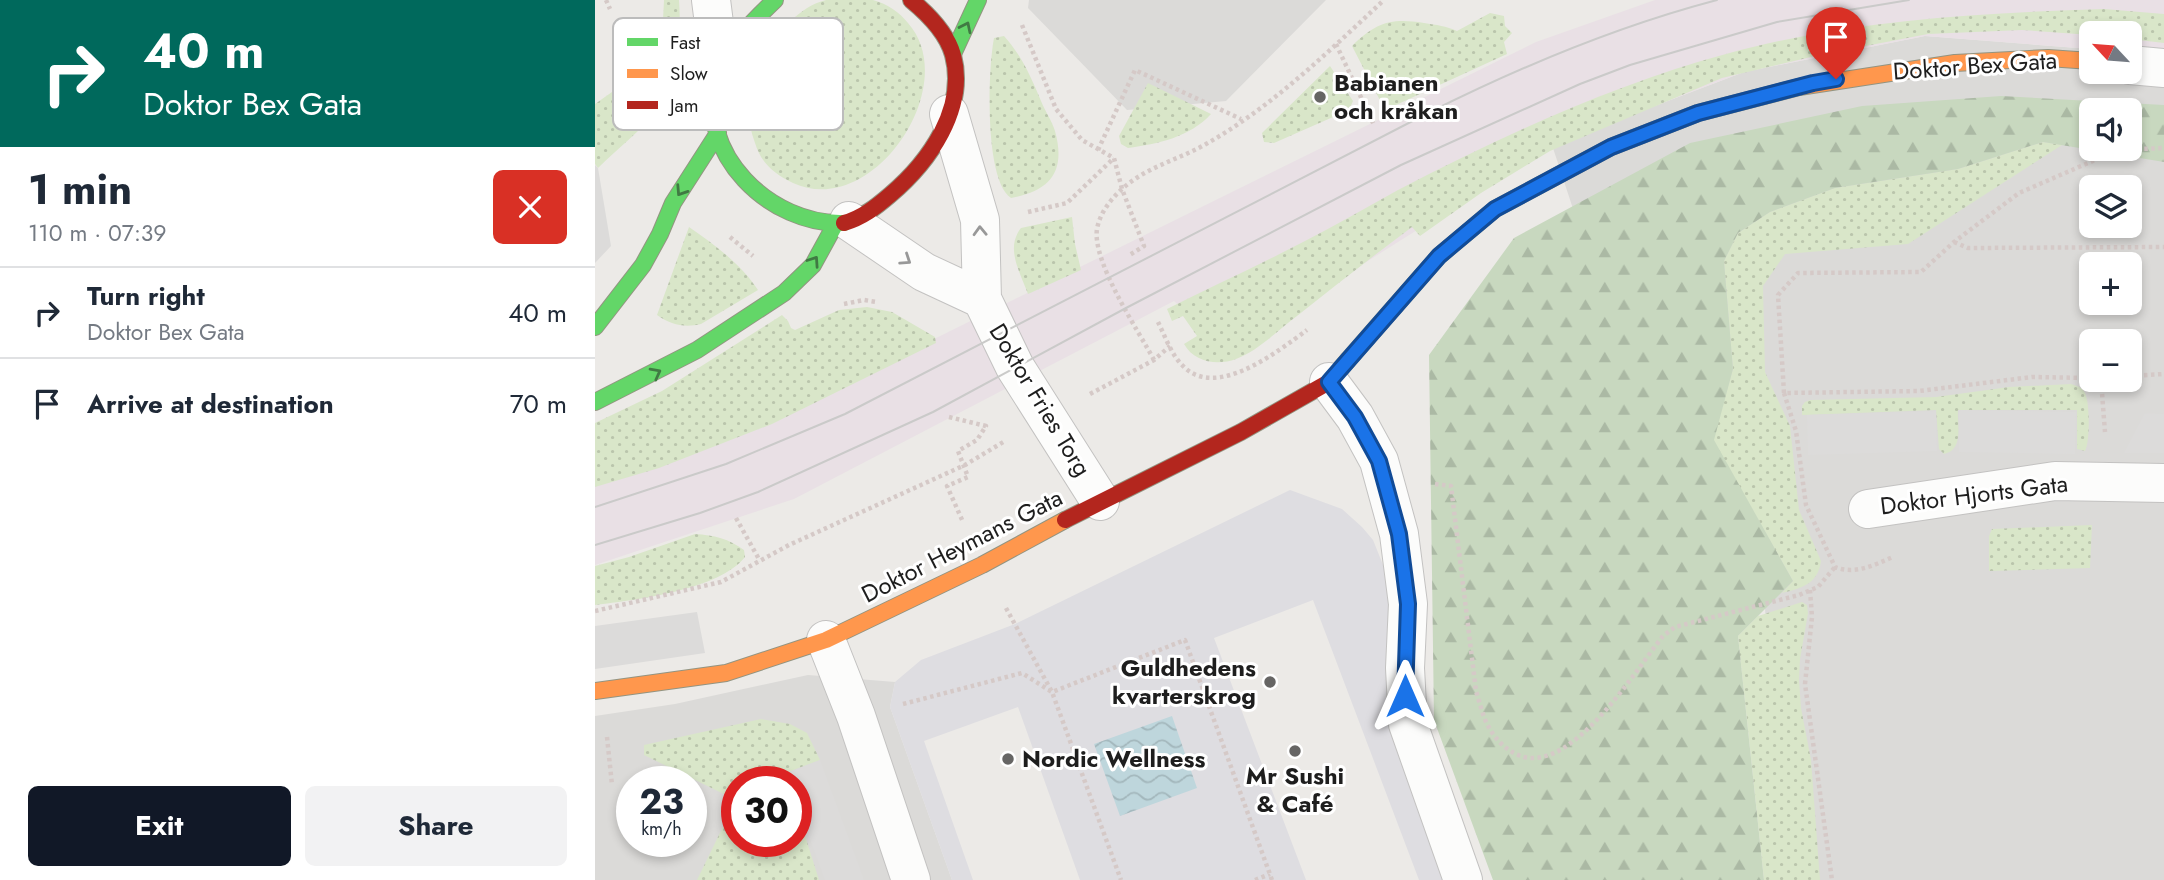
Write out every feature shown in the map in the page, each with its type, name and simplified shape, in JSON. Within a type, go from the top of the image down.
[{"type":"street","points":[[711,0],[713,18]]},
{"type":"street","points":[[757,18],[775,0]]},
{"type":"street","points":[[911,0],[924,10],[940,30],[953,54]]},
{"type":"street","points":[[595,402],[697,350],[785,293],[813,265],[843,222],[878,205],[923,164],[949,114],[954,91],[953,54],[978,0]]},
{"type":"street","name":"Doktor Bex Gata","points":[[1329,382],[1439,256],[1495,209],[1611,147],[1698,113],[1813,83],[1955,63],[2048,58],[2079,60]]},
{"type":"street","points":[[2142,66],[2164,68]]},
{"type":"street","name":"Doktor Fries Torg","points":[[949,114],[980,220],[982,299],[1015,367],[1100,501]]},
{"type":"street","points":[[717,130],[728,158],[743,180],[762,198],[785,212],[810,220],[843,222]]},
{"type":"street","points":[[595,327],[643,265],[673,203],[718,133]]},
{"type":"street","name":"Doktor Fries Torg","points":[[843,222],[924,272],[982,299]]},
{"type":"street","points":[[1329,382],[1355,417],[1379,461],[1399,534],[1408,604],[1405,668],[1408,724],[1463,880]]},
{"type":"street","name":"Doktor Heymans Gata","points":[[595,691],[726,673],[826,640],[982,565],[1100,501],[1241,432],[1329,382]]},
{"type":"street","name":"Doktor Hjorts Gata","points":[[1868,509],[2055,481],[2164,483]]},
{"type":"street","points":[[826,640],[856,716],[911,880]]},
{"type":"path","points":[[606,0],[610,9]]},
{"type":"path","points":[[1154,360],[1109,278],[1101,258],[1097,231],[1105,207],[1122,189],[1145,172],[1206,144],[1266,103],[1384,0]]},
{"type":"path","points":[[1021,21],[1056,109],[1082,140],[1114,158],[1122,189],[1144,246],[1128,256]]},
{"type":"path","points":[[1336,44],[1374,125]]},
{"type":"path","points":[[1098,150],[1135,69],[1241,120]]},
{"type":"path","points":[[2079,378],[2032,377],[1919,391],[1784,393],[1778,295],[1798,273],[1921,272],[1954,242],[2019,193],[2118,150],[2164,148]]},
{"type":"path","points":[[1024,214],[1067,203],[1114,158]]},
{"type":"path","points":[[1954,242],[1968,248],[2164,247]]},
{"type":"path","points":[[1158,322],[1179,362],[1189,372],[1202,378],[1217,379],[1249,367],[1281,349],[1309,328]]},
{"type":"path","points":[[595,611],[721,582],[965,465],[1047,417],[1154,360],[1170,346]]},
{"type":"path","points":[[2142,375],[2164,374]]},
{"type":"path","points":[[949,417],[986,426]]},
{"type":"path","points":[[1382,476],[1451,486],[1476,691],[1486,722],[1506,749],[1517,755],[1539,758],[1553,755],[1568,747],[1590,728],[1663,636],[1675,627],[1790,598],[1818,587],[1835,567]]},
{"type":"path","points":[[736,518],[760,561]]},
{"type":"path","points":[[1810,590],[1812,617],[1805,684],[1832,880]]},
{"type":"path","points":[[1015,624],[1052,692],[1121,880]]},
{"type":"path","points":[[1052,692],[1185,640],[1271,877],[1255,880]]},
{"type":"path","points":[[890,707],[1022,673],[1052,692]]},
{"type":"path","points":[[607,731],[612,785]]},
{"type":"shaded area","points":[[1029,0],[1326,0],[1226,101],[1127,110],[1028,8]]},
{"type":"shaded area","points":[[1655,0],[2164,0],[2164,54],[2142,53],[2142,21],[2079,21],[2079,48],[1925,36],[1744,72],[1552,145],[1325,288],[1212,337],[1174,301],[794,499],[595,565],[595,462],[928,342],[1536,42]]},
{"type":"shaded area","points":[[1925,36],[2079,48],[2079,84],[2142,84],[2142,66],[2164,54],[2164,880],[1780,880],[1756,444],[1580,230],[1552,145],[1744,72]]},
{"type":"shaded area","points":[[595,165],[598,168],[611,246],[595,263]]},
{"type":"shaded area","points":[[1959,410],[2076,412],[2075,454],[1959,452]]},
{"type":"shaded area","points":[[1936,411],[1937,451],[1808,455],[1807,415]]},
{"type":"shaded area","points":[[2145,413],[2164,414],[2164,453],[2124,453]]},
{"type":"shaded area","points":[[1290,490],[1342,509],[1373,540],[1391,585],[1386,700],[1447,880],[1419,880],[1313,600],[1214,638],[1306,880],[1080,880],[1018,707],[924,741],[973,880],[952,880],[890,707],[895,682],[921,660],[1015,624]]},
{"type":"shaded area","points":[[697,612],[705,653],[595,669],[595,626]]},
{"type":"shaded area","points":[[808,675],[895,682],[890,707],[952,880],[595,880],[595,716],[675,704]]},
{"type":"shaded area","points":[[820,760],[864,880],[825,880],[812,845],[812,766],[804,766]]},
{"type":"green space","points":[[664,0],[679,0],[680,18],[663,18]]},
{"type":"green space","points":[[826,0],[873,0],[897,12],[908,23],[922,49],[924,79],[917,111],[901,140],[879,165],[852,182],[823,189],[793,183],[769,167],[758,150],[751,130],[843,130],[843,18],[794,18],[812,5]]},
{"type":"green space","points":[[2104,9],[2164,14],[2164,43],[2142,40],[2142,21],[2079,21],[2079,34],[2022,30],[1928,34],[1824,54],[1722,78],[1550,151],[1481,193],[1420,236],[1412,227],[1260,346],[1236,359],[1214,362],[1194,355],[1184,344],[1197,336],[1183,316],[1172,321],[1167,309],[1288,250],[1477,150],[1558,113],[1641,81],[1726,54],[1819,33],[1913,20]]},
{"type":"green space","points":[[1490,13],[1504,16],[1505,26],[1512,33],[1504,42],[1507,54],[1385,110],[1352,46],[1377,27],[1393,22],[1441,26],[1457,31]]},
{"type":"green space","points":[[1004,36],[1030,75],[1054,127],[1058,145],[1056,168],[1052,177],[1036,190],[1011,198],[1002,187],[996,170],[990,123],[990,74],[994,38]]},
{"type":"green space","points":[[1330,66],[1353,101],[1349,110],[1274,143],[1264,142],[1262,133]]},
{"type":"green space","points":[[1148,83],[1211,114],[1183,134],[1162,142],[1128,148],[1121,144],[1119,136]]},
{"type":"green space","points":[[612,92],[613,130],[640,130],[598,168],[595,164],[595,104]]},
{"type":"green space","points":[[2001,96],[2079,100],[2079,148],[2043,142],[1958,169],[1835,188],[1770,212],[1738,233],[1724,261],[1733,369],[1714,440],[1793,581],[1738,636],[1764,880],[1493,880],[1434,720],[1429,355],[1514,238],[1690,143],[1862,106]]},
{"type":"green space","points":[[2142,104],[2164,105],[2164,162],[2142,158]]},
{"type":"green space","points":[[2043,142],[2062,145],[1908,244],[1785,254],[1763,286],[1765,372],[1790,426],[1799,510],[1821,561],[1813,580],[1802,587],[1782,593],[1793,581],[1713,440],[1733,369],[1724,261],[1738,233],[1770,212],[1835,188],[1958,169]]},
{"type":"green space","points":[[1072,217],[1081,270],[1028,294],[1015,260],[1016,236],[1021,228]]},
{"type":"green space","points":[[689,227],[736,264],[758,290],[701,324],[684,326],[657,315]]},
{"type":"green space","points":[[867,307],[892,312],[935,337],[936,343],[772,424],[659,468],[595,487],[595,423],[662,391],[782,315],[795,330],[839,310]]},
{"type":"green space","points":[[2071,384],[2079,387],[2079,392],[2084,392],[2087,398],[2089,413],[2085,451],[2077,449],[2077,410],[1958,410],[1957,442],[1950,452],[1944,454],[1939,449],[1936,410],[1802,415],[1802,406],[1810,400],[1936,397],[2009,387]]},
{"type":"green space","points":[[2092,525],[2090,568],[1989,571],[1989,536],[1992,529]]},
{"type":"green space","points":[[695,534],[733,543],[744,550],[745,557],[716,578],[676,592],[595,605],[595,566]]},
{"type":"green space","points":[[1802,602],[1807,605],[1808,613],[1799,680],[1801,708],[1811,760],[1820,880],[1764,880],[1738,636],[1758,616]]},
{"type":"green space","points":[[761,719],[790,724],[807,733],[820,760],[804,766],[721,766],[721,793],[707,786],[707,766],[666,766],[644,755],[644,745]]},
{"type":"green space","points":[[721,831],[721,857],[812,857],[819,880],[697,880]]},
{"type":"water","points":[[1172,716],[1197,788],[1120,816],[1094,744]]},
{"type":"tram line","points":[[595,507],[726,464],[845,414],[1465,95],[1535,63],[1607,35],[1717,0]]},
{"type":"tram line","points":[[595,545],[758,492],[933,412],[1401,165],[1580,84],[1630,65],[1777,22],[1909,0]]},
{"type":"traffic: fast","points":[[757,18],[775,0]]},
{"type":"traffic: fast","points":[[953,54],[978,0]]},
{"type":"traffic: fast","points":[[1348,360],[1439,256],[1495,209],[1611,147],[1698,113],[1799,87]]},
{"type":"traffic: fast","points":[[717,130],[728,157],[744,180],[766,198],[790,212],[817,221],[844,223]]},
{"type":"traffic: fast","points":[[595,327],[643,265],[673,203],[718,133]]},
{"type":"traffic: fast","points":[[595,402],[697,350],[784,293],[813,265],[836,223]]},
{"type":"traffic: slow","points":[[1799,87],[1955,63],[2048,58],[2079,60]]},
{"type":"traffic: slow","points":[[595,691],[726,673],[826,640],[982,565],[1065,520]]},
{"type":"traffic: jam","points":[[844,223],[869,212],[904,182],[931,150],[950,114],[955,95],[953,55],[936,24],[911,0]]},
{"type":"traffic: jam","points":[[1065,520],[1241,432],[1329,382],[1348,360]]},
{"type":"place","name":"Babianen och kråkan","points":[[1320,97]]},
{"type":"place","name":"Guldhedens kvarterskrog","points":[[1270,682]]},
{"type":"place","name":"Mr Sushi & Café","points":[[1295,751]]},
{"type":"place","name":"Nordic Wellness","points":[[1008,759]]},
{"type":"route","points":[[1405,696],[1408,604],[1399,534],[1379,461],[1355,417],[1329,382],[1439,256],[1495,209],[1611,147],[1698,113],[1836,79]]}]
